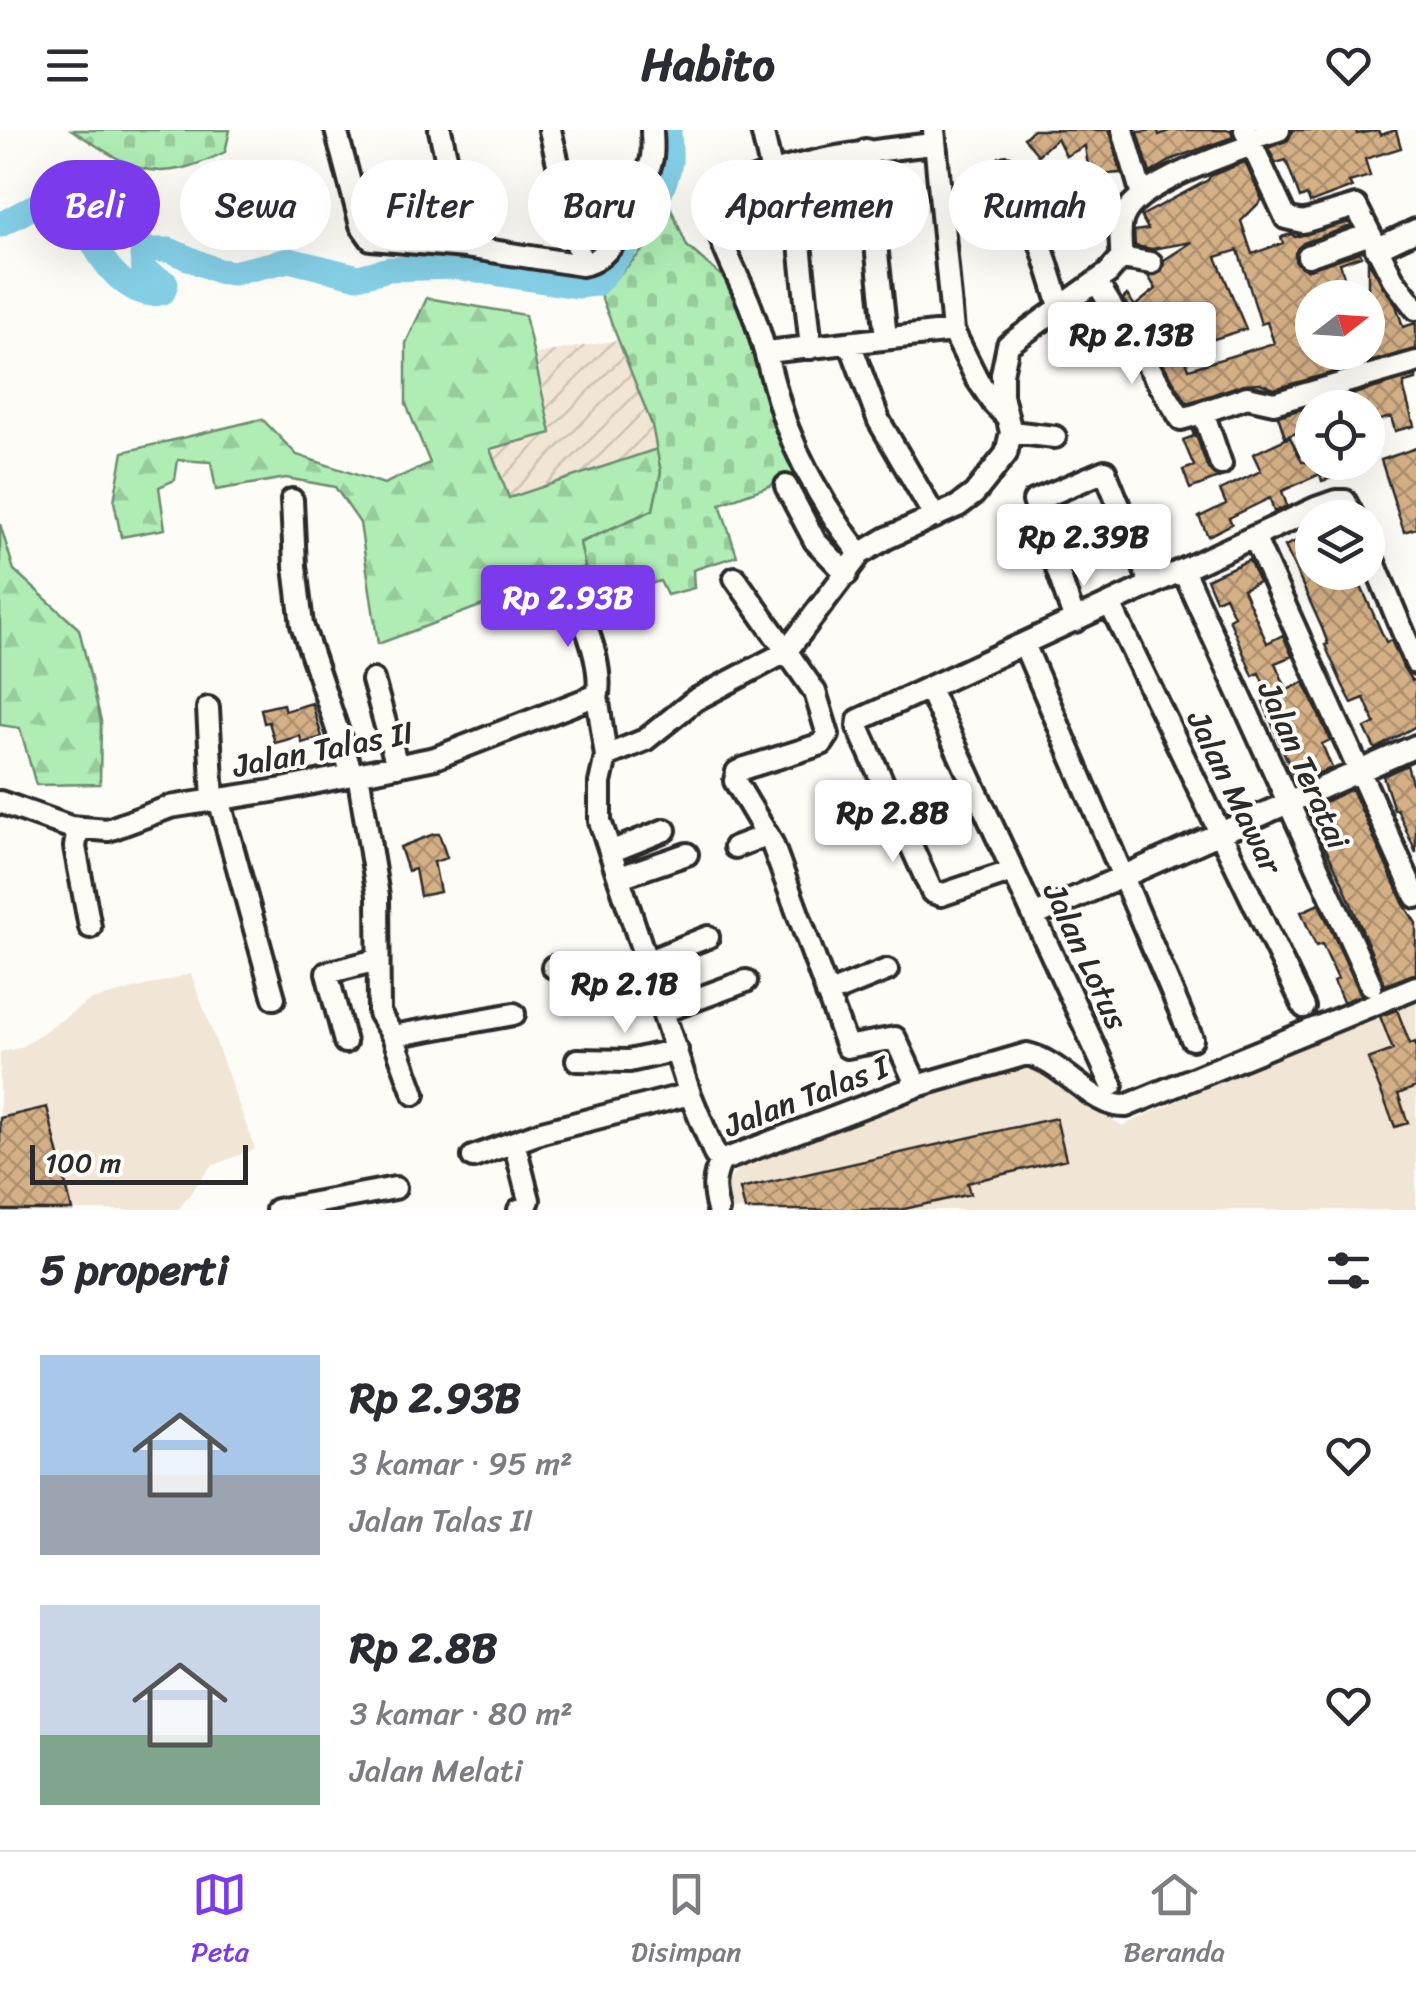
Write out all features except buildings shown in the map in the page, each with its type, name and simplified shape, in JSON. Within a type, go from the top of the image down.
[{"type":"street","points":[[336,130],[351,186]]},
{"type":"street","points":[[440,130],[447,160]]},
{"type":"street","points":[[550,130],[582,265]]},
{"type":"street","points":[[485,250],[582,265],[598,259],[626,225],[652,159],[652,130]]},
{"type":"street","points":[[762,130],[777,160]]},
{"type":"street","points":[[1123,130],[1142,196]]},
{"type":"street","points":[[576,600],[593,646],[606,756],[645,740],[695,700],[786,652],[860,554],[958,506],[990,476],[1006,454],[1009,424],[1002,374],[1008,345],[1097,283],[1122,258],[1122,221],[1126,211],[1142,196],[1249,138],[1279,130]]},
{"type":"street","points":[[824,160],[934,137],[953,331],[977,379],[1009,424],[1055,437]]},
{"type":"street","points":[[1249,138],[1278,206],[1288,220],[1303,222],[1355,206],[1373,242],[1414,304]]},
{"type":"street","points":[[866,150],[886,338]]},
{"type":"street","points":[[1308,256],[1416,230]]},
{"type":"street","points":[[726,250],[768,352],[786,424],[832,518],[860,554]]},
{"type":"street","points":[[795,250],[811,348]]},
{"type":"street","points":[[1043,250],[1060,306]]},
{"type":"street","points":[[1122,258],[1151,263]]},
{"type":"street","points":[[1097,283],[1180,419],[1247,397],[1274,403],[1416,362]]},
{"type":"street","points":[[768,352],[953,331]]},
{"type":"street","points":[[850,343],[880,420],[935,517]]},
{"type":"street","points":[[1202,413],[1221,464]]},
{"type":"street","points":[[1075,621],[1034,501],[1106,471],[1151,585]]},
{"type":"street","points":[[786,486],[815,541],[847,574]]},
{"type":"street","points":[[292,500],[294,566],[302,624],[355,774],[378,896],[376,960],[380,1018],[393,1036],[414,1094]]},
{"type":"street","points":[[1013,871],[942,895],[932,892],[858,727],[859,720],[1295,519]]},
{"type":"street","points":[[1254,537],[1416,897]]},
{"type":"street","name":"Jalan Teratai","points":[[1183,570],[1371,985]]},
{"type":"street","points":[[735,578],[819,700],[828,735],[822,744],[746,768],[735,775],[737,785],[768,834],[847,1047],[894,1038],[916,1086]]},
{"type":"street","points":[[1385,589],[1416,663]]},
{"type":"street","name":"Jalan Mawar","points":[[1110,604],[1304,1008]]},
{"type":"street","points":[[1024,644],[1192,1039]]},
{"type":"street","points":[[373,680],[397,766]]},
{"type":"street","name":"Jalan Lotus","points":[[930,689],[1112,1085]]},
{"type":"street","name":"Jalan Talas II","points":[[0,802],[78,828],[108,830],[170,806],[446,754],[580,700],[597,700]]},
{"type":"street","points":[[208,708],[216,799],[274,998]]},
{"type":"street","points":[[1034,916],[1416,746]]},
{"type":"street","name":"Jalan Talas I","points":[[606,756],[600,820],[690,1094],[721,1161],[916,1086],[1027,1054],[1060,1068],[1110,1106],[1126,1106],[1416,987]]},
{"type":"street","points":[[78,828],[74,846],[90,927]]},
{"type":"street","points":[[610,852],[665,830]]},
{"type":"street","points":[[735,847],[768,834]]},
{"type":"street","points":[[620,877],[687,854]]},
{"type":"street","points":[[553,967],[565,965],[604,974],[646,962],[708,936]]},
{"type":"street","points":[[345,1042],[327,973],[376,960]]},
{"type":"street","points":[[827,994],[887,970]]},
{"type":"street","points":[[664,1011],[746,981]]},
{"type":"street","points":[[393,1036],[514,1014]]},
{"type":"street","points":[[577,1060],[628,1061],[677,1050]]},
{"type":"street","points":[[473,1157],[604,1114],[690,1094]]},
{"type":"street","points":[[514,1142],[529,1200],[526,1207],[518,1210]]},
{"type":"street","points":[[718,1210],[713,1189],[721,1161]]},
{"type":"street","points":[[277,1210],[394,1188]]},
{"type":"shaded area","points":[[619,340],[652,425],[657,449],[509,499],[489,449],[551,432],[536,354]]},
{"type":"shaded area","points":[[191,974],[255,1149],[211,1166],[178,1210],[0,1210],[0,1052],[20,1048],[89,1001]]},
{"type":"shaded area","points":[[1416,994],[1416,1210],[731,1210],[725,1187],[742,1163],[962,1086],[1034,1067],[1122,1126]]},
{"type":"green space","points":[[72,130],[230,130],[225,152],[207,160],[180,160],[179,169],[160,171],[160,160],[121,160]]},
{"type":"green space","points":[[671,209],[687,246],[732,285],[802,474],[720,504],[737,556],[693,570],[694,588],[667,595],[660,581],[593,602],[580,543],[653,510],[661,472],[652,425],[600,294],[643,250],[671,250]]},
{"type":"green space","points":[[427,298],[525,315],[551,433],[490,449],[509,498],[657,449],[661,472],[653,510],[580,542],[585,567],[378,644],[360,523],[335,487],[286,478],[216,490],[211,462],[178,460],[175,480],[159,487],[165,529],[121,537],[114,501],[123,452],[262,419],[297,455],[384,484],[430,463],[406,404],[406,343]]},
{"type":"green space","points":[[0,524],[14,570],[79,629],[101,721],[100,784],[36,785],[20,728],[0,725]]},
{"type":"waterway","points":[[0,225],[69,187],[81,188],[90,238],[105,263],[126,284],[150,294],[163,292],[166,283],[144,271],[142,256],[152,250],[169,250],[218,271],[233,273],[289,260],[358,277],[389,269],[455,267],[576,286],[596,284],[651,211],[670,162],[669,130]]}]
